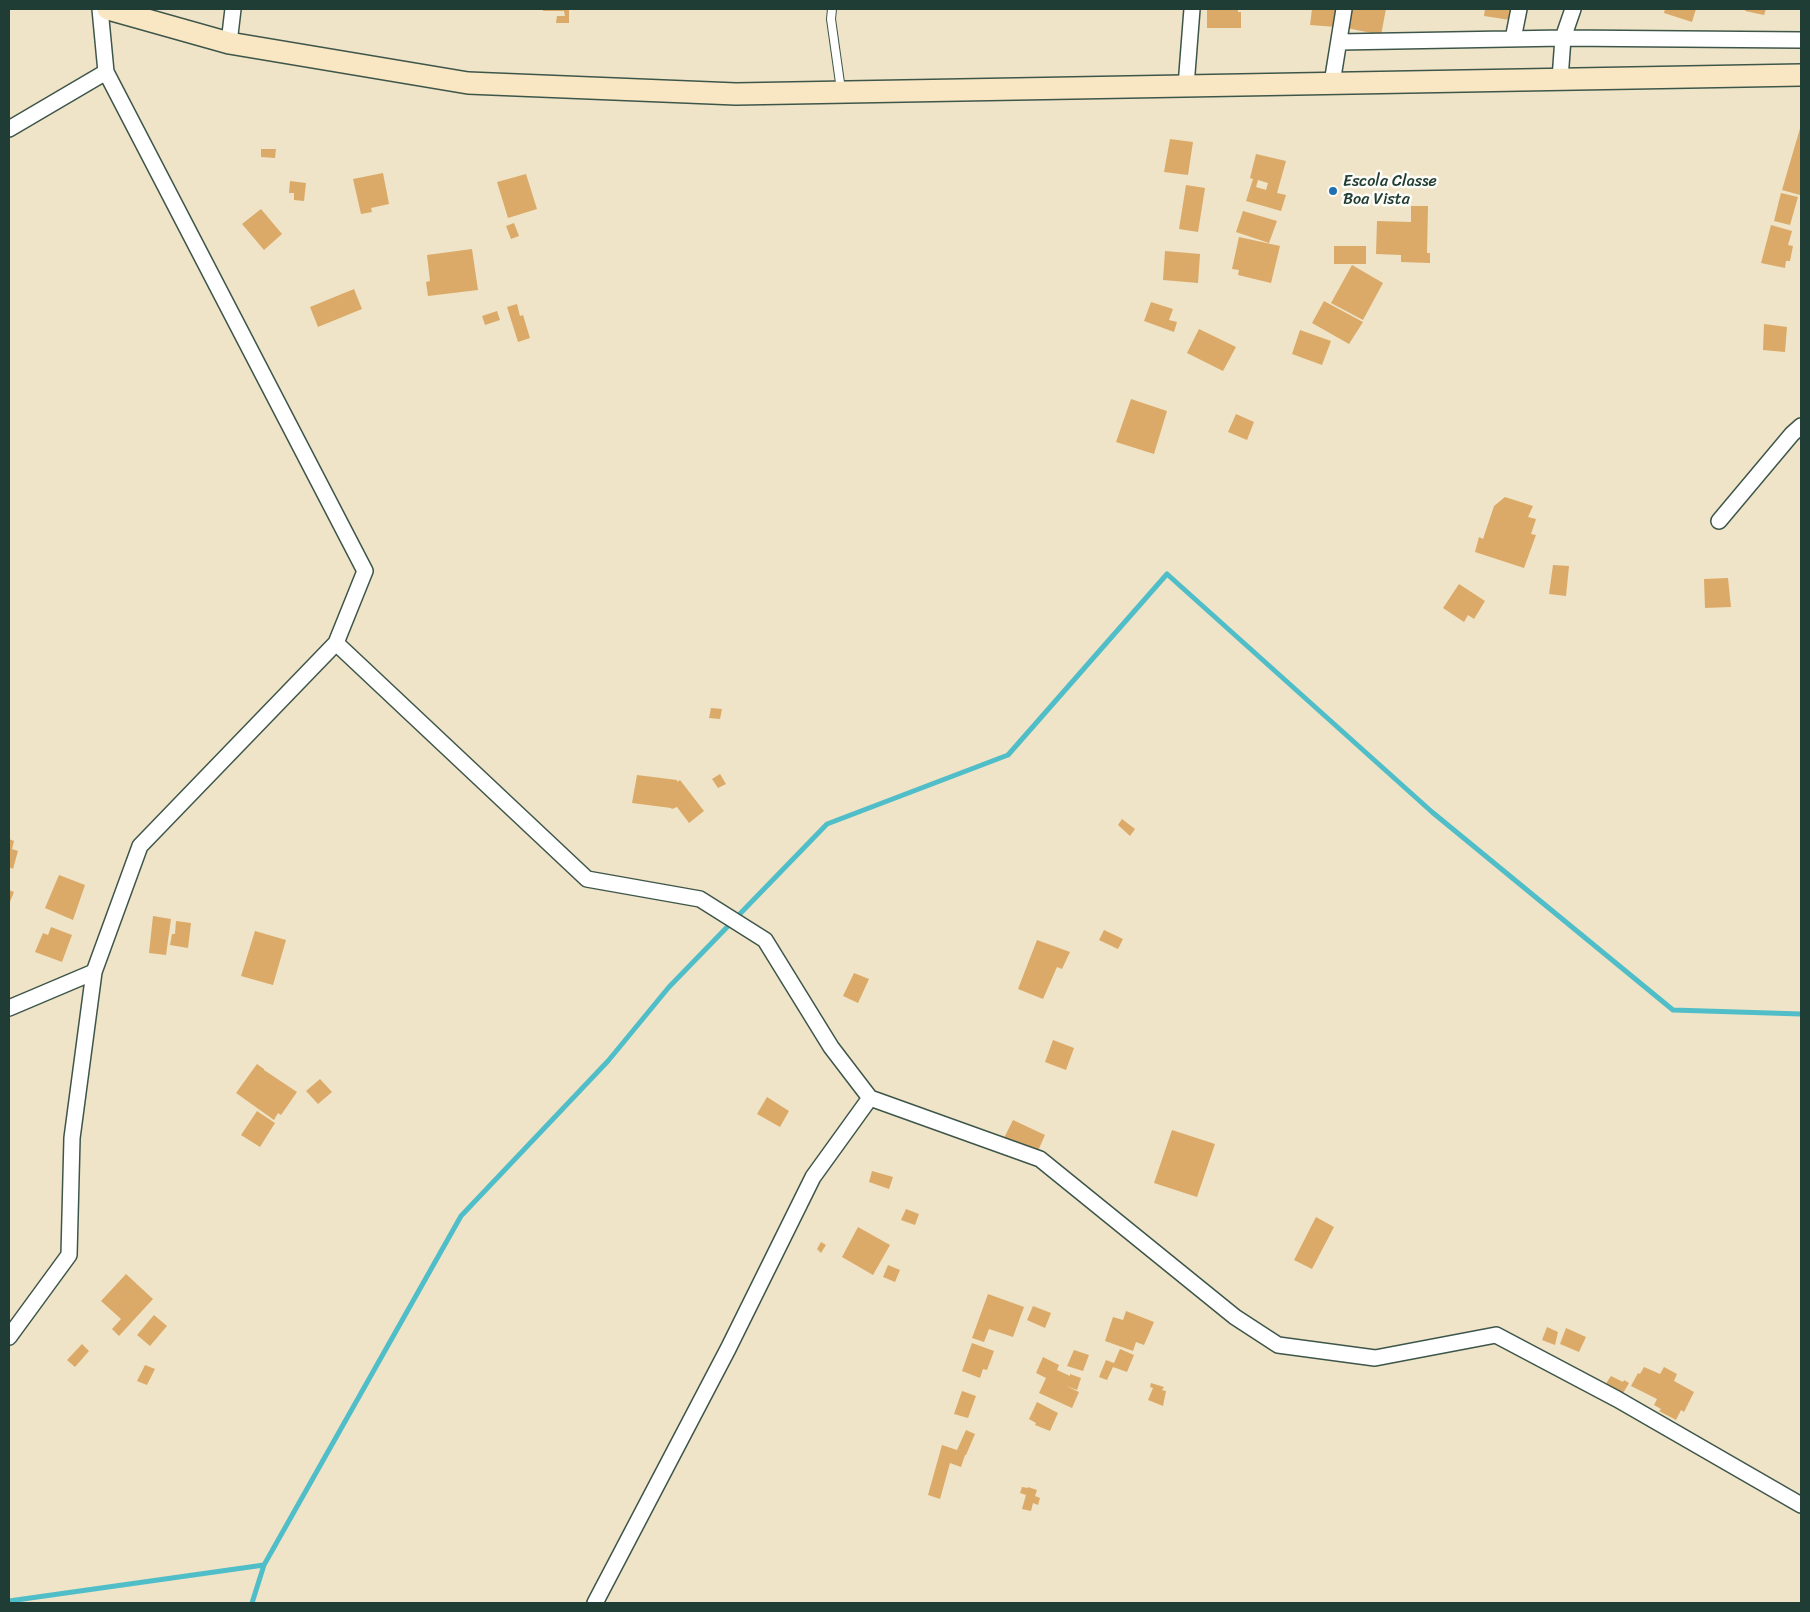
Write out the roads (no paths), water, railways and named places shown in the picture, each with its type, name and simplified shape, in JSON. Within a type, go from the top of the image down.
[{"type":"street","points":[[9,1337],[70,1255],[72,1138],[94,972],[140,846],[336,643],[365,571],[106,72],[100,9]]},
{"type":"street","points":[[108,9],[229,43],[468,83],[736,94],[1801,75]]},
{"type":"street","points":[[229,43],[233,9]]},
{"type":"street","points":[[1186,86],[1192,9]]},
{"type":"street","points":[[1332,83],[1344,9]]},
{"type":"street","points":[[1514,39],[1519,9]]},
{"type":"street","points":[[1560,79],[1564,38],[1574,9]]},
{"type":"street","points":[[1339,42],[1564,38],[1801,40]]},
{"type":"street","points":[[9,129],[106,72]]},
{"type":"street","points":[[1719,521],[1792,434],[1801,426]]},
{"type":"street","points":[[336,643],[587,879],[700,899],[765,940],[831,1046],[870,1098],[1040,1159],[1235,1317],[1278,1345],[1374,1358],[1496,1335],[1617,1399],[1801,1505]]},
{"type":"street","points":[[9,1008],[94,972]]},
{"type":"street","points":[[594,1603],[728,1349],[813,1177],[870,1098]]},
{"type":"lane","points":[[832,9],[831,19],[841,92]]},
{"type":"waterway","points":[[9,1601],[264,1565],[461,1216],[608,1061],[669,987],[827,824],[1008,755],[1167,574],[1432,812],[1673,1010],[1801,1014]]},
{"type":"waterway","points":[[252,1603],[264,1565]]},
{"type":"place","name":"Escola Classe Boa Vista","points":[[1333,191]]}]
